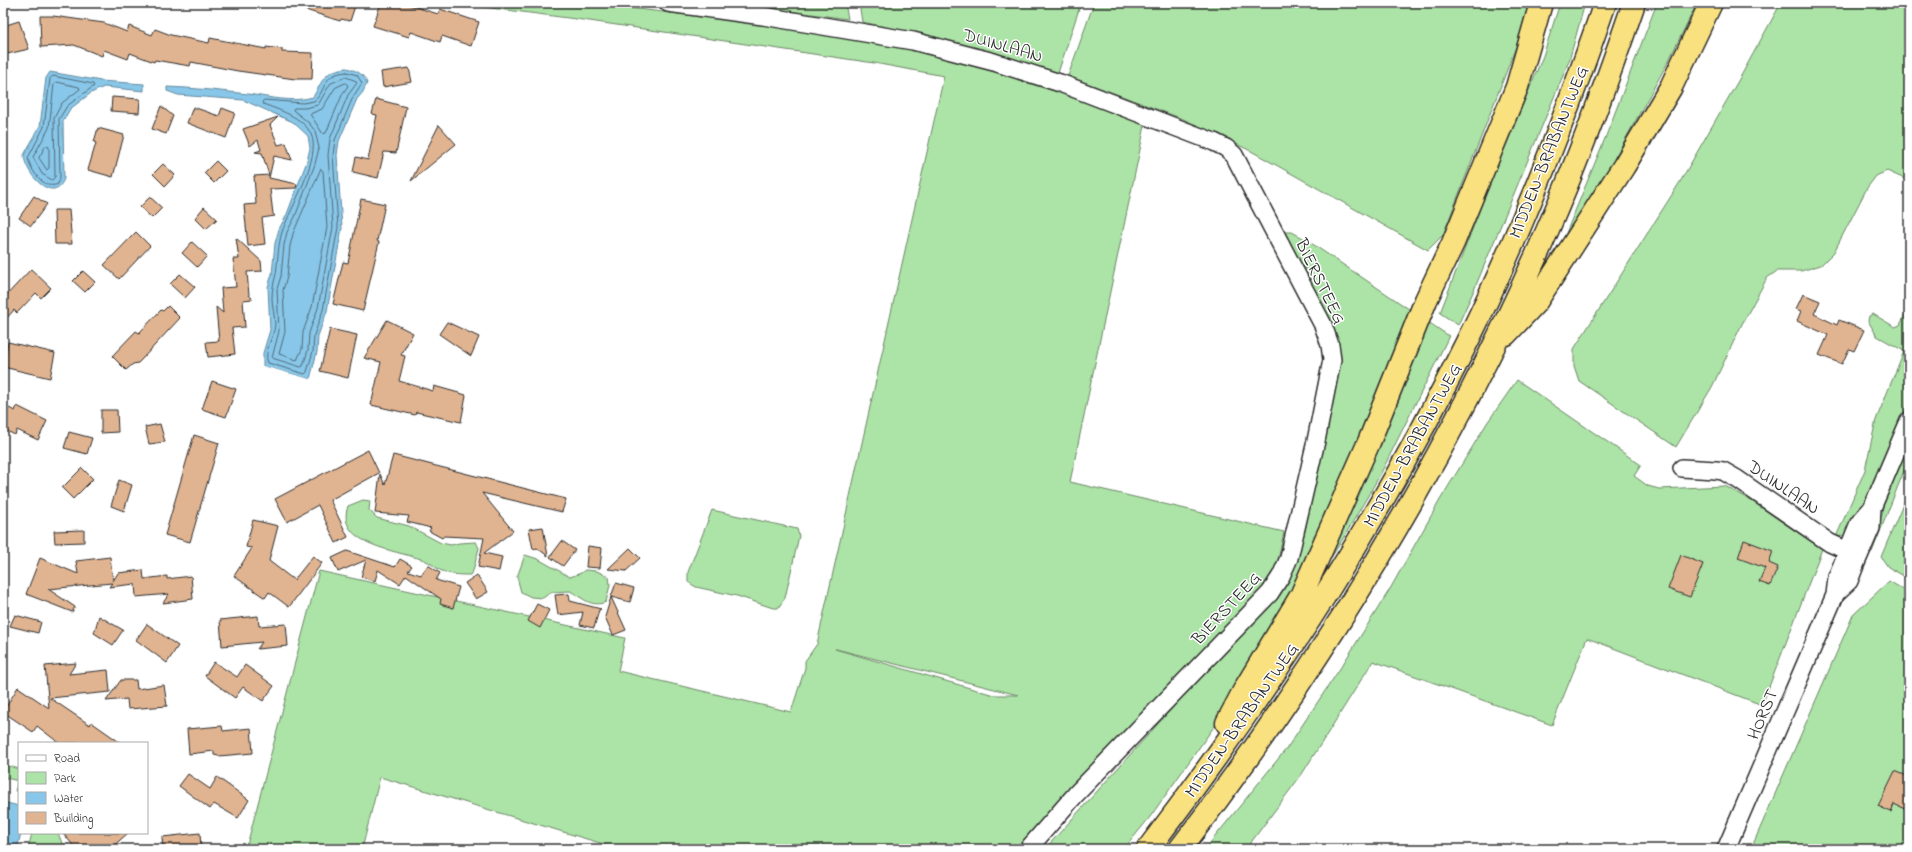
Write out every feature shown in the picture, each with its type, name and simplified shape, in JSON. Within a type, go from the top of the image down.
[{"type":"highway","points":[[1192,792],[1246,687],[1301,596],[1369,442],[1426,300],[1453,244],[1482,173],[1516,87],[1542,3]]},
{"type":"highway","name":"MIDDEN-BRABANTWEG","points":[[1148,849],[1192,792],[1250,711],[1329,591],[1375,514],[1423,427],[1471,334],[1523,217],[1564,118],[1605,3]]},
{"type":"highway","name":"MIDDEN-BRABANTWEG","points":[[1180,849],[1244,765],[1342,617],[1422,482],[1492,348],[1548,229],[1588,129],[1634,3]]},
{"type":"highway","points":[[1492,348],[1536,302],[1620,172],[1672,87],[1711,3]]},
{"type":"street","name":"DUINLAAN","points":[[668,3],[763,16],[913,41],[994,62],[1068,86],[1214,142],[1226,148],[1234,155],[1272,226]]},
{"type":"street","name":"BIERSTEEG","points":[[1028,849],[1076,794],[1270,593],[1282,576],[1289,558],[1316,440],[1332,360],[1330,345],[1323,326],[1272,226]]},
{"type":"street","name":"HORST","points":[[1726,849],[1835,595],[1837,578],[1854,553],[1859,522],[1872,508],[1909,421]]},
{"type":"street","name":"DUINLAAN","points":[[1682,468],[1723,471],[1830,543],[1854,553]]},
{"type":"green space","points":[[452,3],[586,3],[757,23],[913,48],[1054,89],[1146,121],[1070,482],[1284,532],[1275,574],[1269,584],[1023,849],[620,849],[380,777],[362,849],[246,849],[319,571],[625,638],[618,671],[791,712],[805,668],[805,661],[817,644],[944,76],[874,63],[576,19]],"holes":[[[835,649],[1018,695],[994,695]]]},
{"type":"green space","points":[[705,3],[845,3],[848,19],[768,8]]},
{"type":"green space","points":[[859,3],[1081,3],[1058,73],[933,37],[862,22]]},
{"type":"green space","points":[[1094,3],[1533,3],[1443,235],[1428,250],[1251,151],[1183,119],[1068,76]]},
{"type":"green space","points":[[1560,3],[1585,3],[1569,61],[1458,325],[1440,313],[1485,196],[1543,56]]},
{"type":"green space","points":[[1657,3],[1697,3],[1668,62],[1563,252],[1559,250],[1606,136]]},
{"type":"green space","points":[[1781,3],[1909,3],[1909,181],[1887,171],[1876,176],[1867,188],[1834,252],[1821,265],[1801,271],[1777,271],[1767,278],[1742,324],[1712,387],[1676,447],[1579,381],[1574,366],[1574,349],[1680,182]]},
{"type":"green space","points":[[1282,232],[1292,232],[1305,239],[1449,336],[1380,475],[1313,587],[1150,817],[1124,849],[1045,849],[1212,664],[1296,562],[1305,531],[1340,347]]},
{"type":"green space","points":[[1909,306],[1909,401],[1853,528],[1848,535],[1836,537],[1865,470],[1876,420],[1904,351],[1877,336],[1868,321],[1869,316],[1873,314],[1895,327],[1900,325]]},
{"type":"green space","points":[[1517,380],[1641,465],[1634,476],[1648,486],[1659,489],[1725,486],[1753,502],[1822,549],[1762,705],[1587,638],[1552,725],[1373,661],[1302,774],[1246,849],[1205,849],[1287,748],[1343,664],[1390,589],[1440,500],[1487,423]]},
{"type":"green space","points":[[1909,441],[1909,458],[1872,552],[1866,549],[1882,515],[1883,505]]},
{"type":"green space","points":[[1909,490],[1909,579],[1888,567],[1881,557]]},
{"type":"green space","points":[[363,500],[370,501],[369,510],[377,518],[409,526],[441,543],[451,545],[476,542],[479,548],[473,571],[470,575],[447,573],[424,560],[386,549],[360,538],[351,530],[346,519],[348,506]]},
{"type":"green space","points":[[712,510],[797,529],[799,536],[785,598],[778,608],[773,608],[737,596],[696,587],[688,582],[688,572]]},
{"type":"green space","points":[[525,555],[538,559],[570,577],[585,570],[597,571],[609,577],[610,585],[606,602],[601,604],[591,603],[570,591],[551,592],[543,598],[531,597],[521,592],[517,577]]},
{"type":"green space","points":[[1889,581],[1909,593],[1909,849],[1751,849],[1853,615]]},
{"type":"green space","points":[[3,764],[18,769],[18,781],[3,777]]},
{"type":"green space","points":[[18,781],[18,791],[15,791]]},
{"type":"green space","points":[[32,834],[58,834],[62,843],[77,849],[28,849]]},
{"type":"water","points":[[347,68],[359,73],[364,77],[367,83],[363,92],[357,99],[339,141],[337,155],[342,228],[327,311],[318,336],[317,352],[310,379],[263,366],[263,353],[270,330],[268,287],[272,274],[275,243],[279,229],[287,214],[307,161],[310,148],[308,136],[293,122],[243,100],[178,95],[167,91],[167,87],[248,94],[280,99],[305,99],[313,97],[325,77],[333,71]]},
{"type":"water","points":[[50,72],[101,81],[144,84],[144,91],[104,87],[91,93],[70,109],[63,121],[64,179],[59,186],[53,189],[47,188],[40,184],[34,177],[25,162],[24,155],[40,126],[46,78]]},
{"type":"water","points":[[3,802],[18,806],[18,834],[21,834],[17,849],[3,849]]},
{"type":"pier","points":[[263,366],[310,379],[310,381],[262,368]]},
{"type":"building","points":[[293,3],[356,3],[350,21],[341,19],[340,21],[293,6]]},
{"type":"building","points":[[381,3],[403,3],[438,14],[440,9],[479,22],[471,46],[442,36],[440,42],[411,32],[409,37],[373,26]]},
{"type":"building","points":[[40,16],[53,16],[104,23],[127,32],[129,26],[152,35],[155,29],[171,35],[209,43],[210,38],[266,49],[266,47],[282,49],[282,52],[313,53],[312,79],[295,79],[238,71],[191,62],[190,66],[155,60],[154,62],[130,53],[128,59],[104,50],[102,56],[74,45],[41,47]]},
{"type":"building","points":[[19,21],[29,49],[3,55],[3,26]]},
{"type":"building","points":[[409,68],[412,82],[383,87],[381,72]]},
{"type":"building","points":[[112,97],[140,99],[139,113],[111,111]]},
{"type":"building","points":[[376,99],[406,107],[396,153],[384,152],[378,178],[353,172],[356,157],[368,160],[377,115],[372,114]]},
{"type":"building","points":[[161,106],[173,116],[166,134],[152,129]]},
{"type":"building","points":[[193,107],[219,116],[222,108],[235,113],[226,138],[187,123]]},
{"type":"building","points":[[278,117],[270,125],[278,145],[286,143],[292,160],[274,156],[269,178],[297,184],[296,188],[270,189],[273,214],[275,216],[262,218],[265,244],[248,246],[244,205],[256,204],[254,176],[269,175],[262,153],[255,152],[261,150],[258,140],[250,146],[243,129]]},
{"type":"building","points":[[439,125],[456,144],[411,181]]},
{"type":"building","points":[[98,128],[124,135],[113,177],[88,170],[96,143],[94,142]]},
{"type":"building","points":[[216,161],[226,171],[214,183],[204,173]]},
{"type":"building","points":[[163,164],[175,175],[165,186],[153,174]]},
{"type":"building","points":[[34,196],[47,204],[31,226],[19,218]]},
{"type":"building","points":[[150,197],[162,208],[152,218],[140,207]]},
{"type":"building","points":[[361,199],[385,204],[377,241],[379,242],[363,311],[333,304],[343,262],[348,263]]},
{"type":"building","points":[[204,207],[217,219],[206,229],[195,218]]},
{"type":"building","points":[[54,210],[69,210],[72,244],[55,244]]},
{"type":"building","points":[[136,232],[150,246],[119,279],[104,265]]},
{"type":"building","points":[[236,238],[261,261],[262,271],[247,272],[249,295],[253,299],[243,300],[245,327],[232,328],[235,354],[208,357],[206,342],[219,341],[216,307],[223,313],[221,288],[236,287],[233,259],[239,259]]},
{"type":"building","points":[[192,242],[207,256],[197,267],[182,253]]},
{"type":"building","points":[[31,269],[51,288],[41,298],[36,293],[17,313],[14,310],[3,322],[3,299]]},
{"type":"building","points":[[83,271],[95,282],[85,292],[73,281]]},
{"type":"building","points":[[180,274],[195,287],[185,298],[170,284]]},
{"type":"building","points":[[1803,294],[1820,301],[1814,314],[1837,325],[1839,320],[1864,330],[1854,351],[1849,349],[1842,364],[1819,355],[1828,335],[1797,321],[1801,311],[1796,309]]},
{"type":"building","points":[[168,306],[180,318],[138,363],[133,364],[126,370],[112,356],[136,331],[139,333],[161,310],[163,311]]},
{"type":"building","points":[[387,320],[413,333],[401,355],[405,356],[399,381],[433,391],[434,386],[466,395],[461,422],[416,412],[415,415],[371,405],[381,362],[364,358]]},
{"type":"building","points":[[447,322],[479,337],[471,356],[439,334]]},
{"type":"building","points":[[330,329],[357,335],[348,378],[320,371]]},
{"type":"building","points":[[8,342],[55,353],[50,378],[3,367]]},
{"type":"building","points":[[212,381],[236,389],[226,417],[202,409]]},
{"type":"building","points":[[3,405],[15,411],[17,406],[47,421],[38,440],[17,430],[15,435],[3,429]]},
{"type":"building","points":[[101,410],[117,410],[118,432],[101,433]]},
{"type":"building","points":[[160,424],[165,442],[149,444],[145,427]]},
{"type":"building","points":[[69,432],[92,438],[87,454],[64,448]]},
{"type":"building","points":[[194,435],[219,443],[190,542],[165,535]]},
{"type":"building","points":[[368,450],[379,473],[330,500],[348,537],[336,543],[318,505],[287,522],[275,499]]},
{"type":"building","points":[[393,455],[566,499],[562,512],[482,493],[513,531],[484,553],[502,557],[499,571],[478,567],[484,538],[444,536],[442,538],[429,531],[431,528],[407,522],[409,516],[375,513],[380,474],[385,485]]},
{"type":"building","points":[[82,468],[93,479],[73,499],[62,488]]},
{"type":"building","points":[[119,480],[132,485],[124,511],[111,506]]},
{"type":"building","points":[[253,520],[278,526],[269,561],[294,580],[313,556],[322,563],[289,607],[269,592],[265,598],[234,576],[252,548],[246,547]]},
{"type":"building","points":[[543,527],[548,556],[537,548],[533,549],[529,529]]},
{"type":"building","points":[[84,530],[84,542],[55,543],[54,531]]},
{"type":"building","points":[[1744,540],[1773,551],[1769,563],[1778,567],[1770,586],[1759,582],[1765,568],[1738,558]]},
{"type":"building","points":[[562,541],[575,550],[563,566],[550,557]]},
{"type":"building","points":[[588,546],[602,548],[600,568],[586,567]]},
{"type":"building","points":[[630,548],[640,558],[626,571],[608,569]]},
{"type":"building","points":[[347,551],[395,567],[400,559],[412,566],[408,571],[421,575],[428,565],[440,573],[436,580],[459,587],[453,608],[440,604],[441,599],[406,575],[400,584],[378,570],[375,581],[361,577],[366,560],[338,572],[332,558]]},
{"type":"building","points":[[1681,555],[1703,564],[1690,597],[1668,589]]},
{"type":"building","points":[[110,557],[113,581],[118,573],[143,570],[144,579],[167,576],[167,579],[191,576],[193,599],[163,603],[169,594],[136,597],[135,584],[109,587],[112,583],[48,589],[75,607],[72,612],[26,594],[40,558],[78,574],[76,561]]},
{"type":"building","points":[[477,575],[488,592],[476,599],[465,583]]},
{"type":"building","points":[[616,583],[634,588],[630,602],[611,597]]},
{"type":"building","points":[[569,594],[570,601],[601,609],[599,610],[594,628],[580,625],[583,612],[558,615],[555,595]]},
{"type":"building","points":[[611,597],[626,630],[613,635],[605,617]]},
{"type":"building","points":[[537,604],[549,610],[540,628],[528,621]]},
{"type":"building","points":[[15,615],[41,622],[38,633],[10,626]]},
{"type":"building","points":[[99,616],[123,630],[113,645],[94,633]]},
{"type":"building","points":[[258,616],[259,626],[286,624],[288,646],[257,649],[262,642],[222,646],[220,620]]},
{"type":"building","points":[[147,624],[178,646],[167,663],[136,640]]},
{"type":"building","points":[[214,662],[237,677],[245,665],[274,686],[263,701],[243,687],[235,698],[205,676]]},
{"type":"building","points":[[76,663],[69,674],[108,670],[110,692],[50,698],[90,725],[91,722],[120,742],[58,742],[37,726],[33,732],[3,712],[18,687],[49,708],[45,666]]},
{"type":"building","points":[[121,680],[136,680],[137,689],[164,685],[167,706],[128,709],[127,699],[106,701]]},
{"type":"building","points":[[222,726],[223,731],[251,728],[253,753],[219,756],[214,755],[214,751],[189,754],[187,729]]},
{"type":"building","points":[[1895,771],[1909,777],[1909,811],[1894,804],[1891,812],[1878,806]]},
{"type":"building","points":[[188,774],[210,789],[217,777],[249,800],[238,818],[214,804],[210,809],[179,786]]},
{"type":"building","points":[[200,833],[201,849],[163,849],[162,837]]},
{"type":"building","points":[[64,834],[127,834],[110,849],[76,849]]}]
